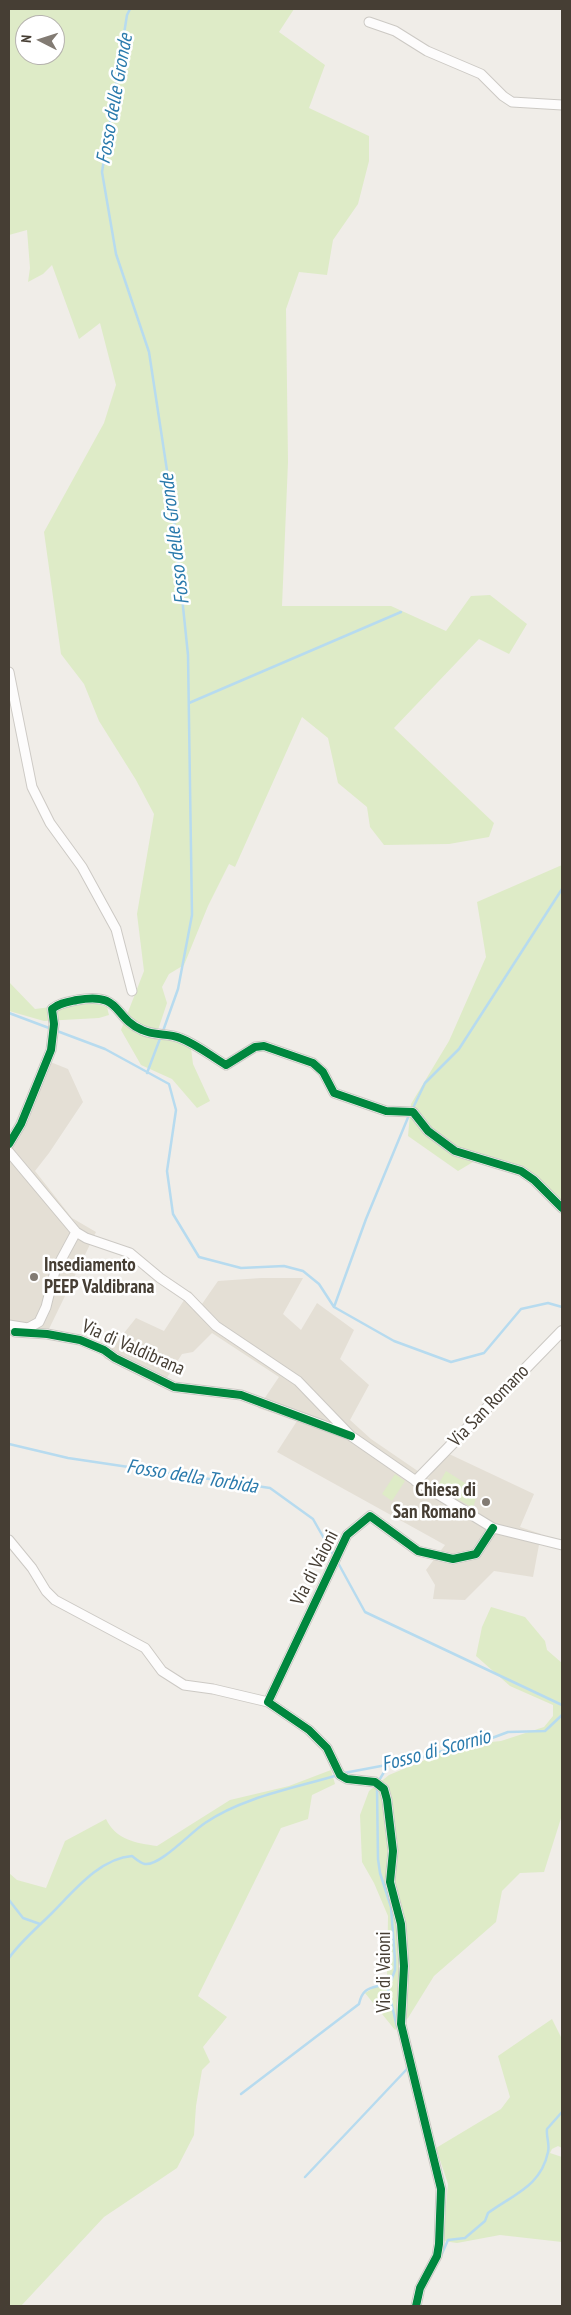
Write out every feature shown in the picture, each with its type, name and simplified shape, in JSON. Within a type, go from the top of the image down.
[{"type":"street","points":[[369,22],[395,31],[427,51],[481,74],[503,96],[512,102],[562,105]]},
{"type":"street","points":[[9,672],[32,787],[50,822],[82,867],[116,929],[132,991]]},
{"type":"street","points":[[9,1144],[21,1124],[51,1050],[54,1024],[52,1009],[56,1005],[64,1003],[97,998],[115,1005],[137,1028],[149,1033],[178,1036],[226,1065],[255,1047],[264,1046],[313,1062],[323,1072],[334,1093],[386,1112],[413,1112],[428,1131],[455,1151],[520,1171],[534,1180],[562,1208]]},
{"type":"street","name":"Via di Valdibrana","points":[[9,1152],[76,1232],[86,1238],[130,1253],[160,1278],[188,1296],[216,1326],[298,1381],[351,1436],[416,1481],[494,1528],[562,1546]]},
{"type":"street","name":"Via di Valdibrana","points":[[13,1330],[34,1326],[42,1317],[50,1295],[55,1271],[76,1232]]},
{"type":"street","name":"Via di Valdibrana","points":[[13,1330],[80,1340],[104,1350],[115,1358],[174,1387],[242,1395],[351,1436]]},
{"type":"street","name":"Via San Romano","points":[[416,1481],[562,1331]]},
{"type":"street","name":"Via di Vaioni","points":[[268,1702],[347,1535],[370,1516],[418,1551],[453,1559],[476,1554],[494,1528]]},
{"type":"street","name":"Via di Vaioni","points":[[9,1540],[32,1568],[46,1591],[55,1600],[145,1648],[162,1671],[184,1685],[213,1689],[268,1702],[309,1730],[327,1748],[340,1775],[347,1779],[375,1782],[384,1789],[393,1851],[390,1882],[402,1933],[404,1991],[401,2024],[441,2189],[437,2256],[418,2292],[416,2306]]},
{"type":"shaded area","points":[[43,1059],[68,1069],[83,1102],[35,1171],[72,1218],[96,1232],[48,1331],[9,1336],[9,1137]]},
{"type":"shaded area","points":[[303,1278],[283,1314],[301,1330],[317,1303],[354,1330],[340,1359],[369,1385],[350,1420],[371,1439],[428,1478],[447,1453],[534,1494],[520,1527],[541,1534],[533,1577],[494,1571],[465,1600],[433,1599],[435,1585],[426,1570],[445,1545],[277,1452],[297,1421],[258,1408],[279,1377],[212,1333],[193,1352],[182,1354],[161,1387],[104,1358],[136,1318],[164,1331],[190,1291],[202,1304],[218,1281]]},
{"type":"green space","points":[[9,9],[294,9],[279,32],[325,65],[309,108],[369,136],[369,161],[358,204],[333,240],[327,275],[299,272],[286,309],[288,462],[282,606],[391,606],[446,631],[471,596],[490,595],[527,624],[509,654],[479,639],[394,728],[494,823],[489,837],[449,844],[384,845],[370,827],[367,807],[338,783],[328,738],[302,717],[235,867],[229,864],[208,906],[184,965],[169,974],[162,987],[167,1003],[158,1030],[191,1048],[193,1064],[210,1101],[197,1108],[172,1079],[141,1065],[121,1030],[144,971],[137,914],[154,814],[136,780],[99,721],[84,684],[61,654],[44,532],[104,423],[116,385],[100,323],[79,339],[52,265],[43,274],[28,282],[30,268],[27,230],[9,235]]},
{"type":"green space","points":[[562,865],[562,1202],[524,1171],[487,1159],[473,1162],[458,1171],[408,1136],[411,1104],[449,1041],[486,957],[477,902]]},
{"type":"green space","points":[[9,982],[35,1009],[91,1002],[107,1007],[109,1015],[99,1018],[44,1021],[9,1011]]},
{"type":"green space","points":[[446,1471],[476,1490],[473,1497],[476,1498],[473,1508],[437,1487]]},
{"type":"green space","points":[[395,1474],[405,1481],[392,1501],[382,1494]]},
{"type":"green space","points":[[491,1607],[525,1617],[545,1641],[547,1650],[562,1663],[562,1815],[544,1872],[520,1873],[502,1891],[496,1922],[434,1976],[408,2018],[395,2030],[365,1993],[387,1980],[388,1916],[374,1883],[362,1862],[360,1815],[369,1791],[389,1775],[461,1745],[501,1741],[544,1727],[553,1716],[553,1705],[510,1686],[476,1656],[482,1627]]},
{"type":"green space","points":[[331,1770],[335,1784],[312,1795],[308,1819],[281,1828],[198,1996],[227,2017],[203,2047],[210,2062],[202,2070],[196,2106],[194,2135],[177,2168],[104,2217],[21,2306],[9,2306],[9,1873],[17,1880],[46,1888],[65,1841],[106,1819],[115,1832],[121,1836],[134,1842],[157,1846],[230,1800],[289,1786]]},
{"type":"green space","points":[[552,2019],[562,2039],[562,2148],[558,2146],[552,2149],[550,2153],[562,2157],[562,2242],[500,2235],[457,2243],[443,2241],[448,2184],[436,2148],[501,2109],[510,2097],[498,2056]]},
{"type":"waterway","name":"Fosso delle Gronde","points":[[130,9],[127,15],[102,172],[116,254],[149,352],[173,510],[188,655],[192,915],[178,989],[163,1031]]},
{"type":"waterway","points":[[189,703],[401,612]]},
{"type":"waterway","points":[[412,1110],[425,1083],[459,1049],[562,889]]},
{"type":"waterway","points":[[9,1013],[105,1049],[169,1084],[176,1110],[167,1171],[173,1214],[199,1257],[241,1268],[284,1266],[303,1271],[319,1284],[334,1307],[394,1341],[451,1362],[484,1353],[521,1309],[548,1303],[562,1307]]},
{"type":"waterway","name":"Fosso delle Gronde","points":[[147,1073],[161,1036]]},
{"type":"waterway","points":[[334,1307],[366,1219],[409,1115]]},
{"type":"waterway","name":"Fosso della Torbida","points":[[9,1444],[68,1458],[270,1488],[313,1519],[334,1556]]},
{"type":"waterway","name":"Fosso della Torbida","points":[[337,1561],[365,1612],[562,1705]]},
{"type":"waterway","name":"Fosso di Scornio","points":[[344,1773],[413,1760],[484,1741],[508,1732],[545,1731],[562,1715]]},
{"type":"waterway","points":[[378,1782],[389,1764]]},
{"type":"waterway","name":"Fosso di Scornio","points":[[9,1958],[24,1940],[78,1886],[98,1869],[120,1858],[132,1856],[145,1864],[159,1860],[205,1823],[236,1806],[270,1794],[338,1775]]},
{"type":"waterway","points":[[377,1788],[378,1859],[380,1873],[391,1907],[395,1960],[395,1970],[388,1989],[397,2027]]},
{"type":"waterway","points":[[9,1900],[23,1918],[40,1924]]},
{"type":"waterway","points":[[241,2094],[359,2004],[366,1991],[388,1983]]},
{"type":"waterway","points":[[305,2177],[407,2069],[407,2066]]},
{"type":"waterway","points":[[441,2256],[448,2240],[465,2238],[485,2221],[488,2213],[533,2181],[544,2164],[548,2152],[547,2129],[562,2112]]},
{"type":"cycle path","points":[[9,1144],[21,1124],[51,1050],[54,1024],[52,1009],[61,1004],[77,1000],[102,999],[116,1007],[132,1025],[151,1033],[180,1038],[226,1065],[255,1047],[264,1046],[313,1063],[323,1072],[334,1093],[386,1111],[413,1112],[428,1131],[455,1151],[521,1171],[534,1180],[562,1208]]},
{"type":"cycle path","points":[[15,1332],[47,1334],[80,1340],[104,1350],[115,1358],[174,1387],[241,1395],[351,1436]]},
{"type":"cycle path","points":[[416,2306],[420,2288],[437,2256],[441,2189],[401,2024],[404,1966],[401,1924],[390,1882],[393,1851],[387,1800],[384,1789],[375,1782],[347,1779],[340,1775],[327,1748],[309,1730],[268,1702],[347,1535],[370,1516],[418,1551],[453,1559],[476,1554],[493,1528]]},
{"type":"place","name":"Insediamento PEEP Valdibrana","points":[[34,1277]]},
{"type":"place","name":"Chiesa di San Romano","points":[[486,1502]]}]
